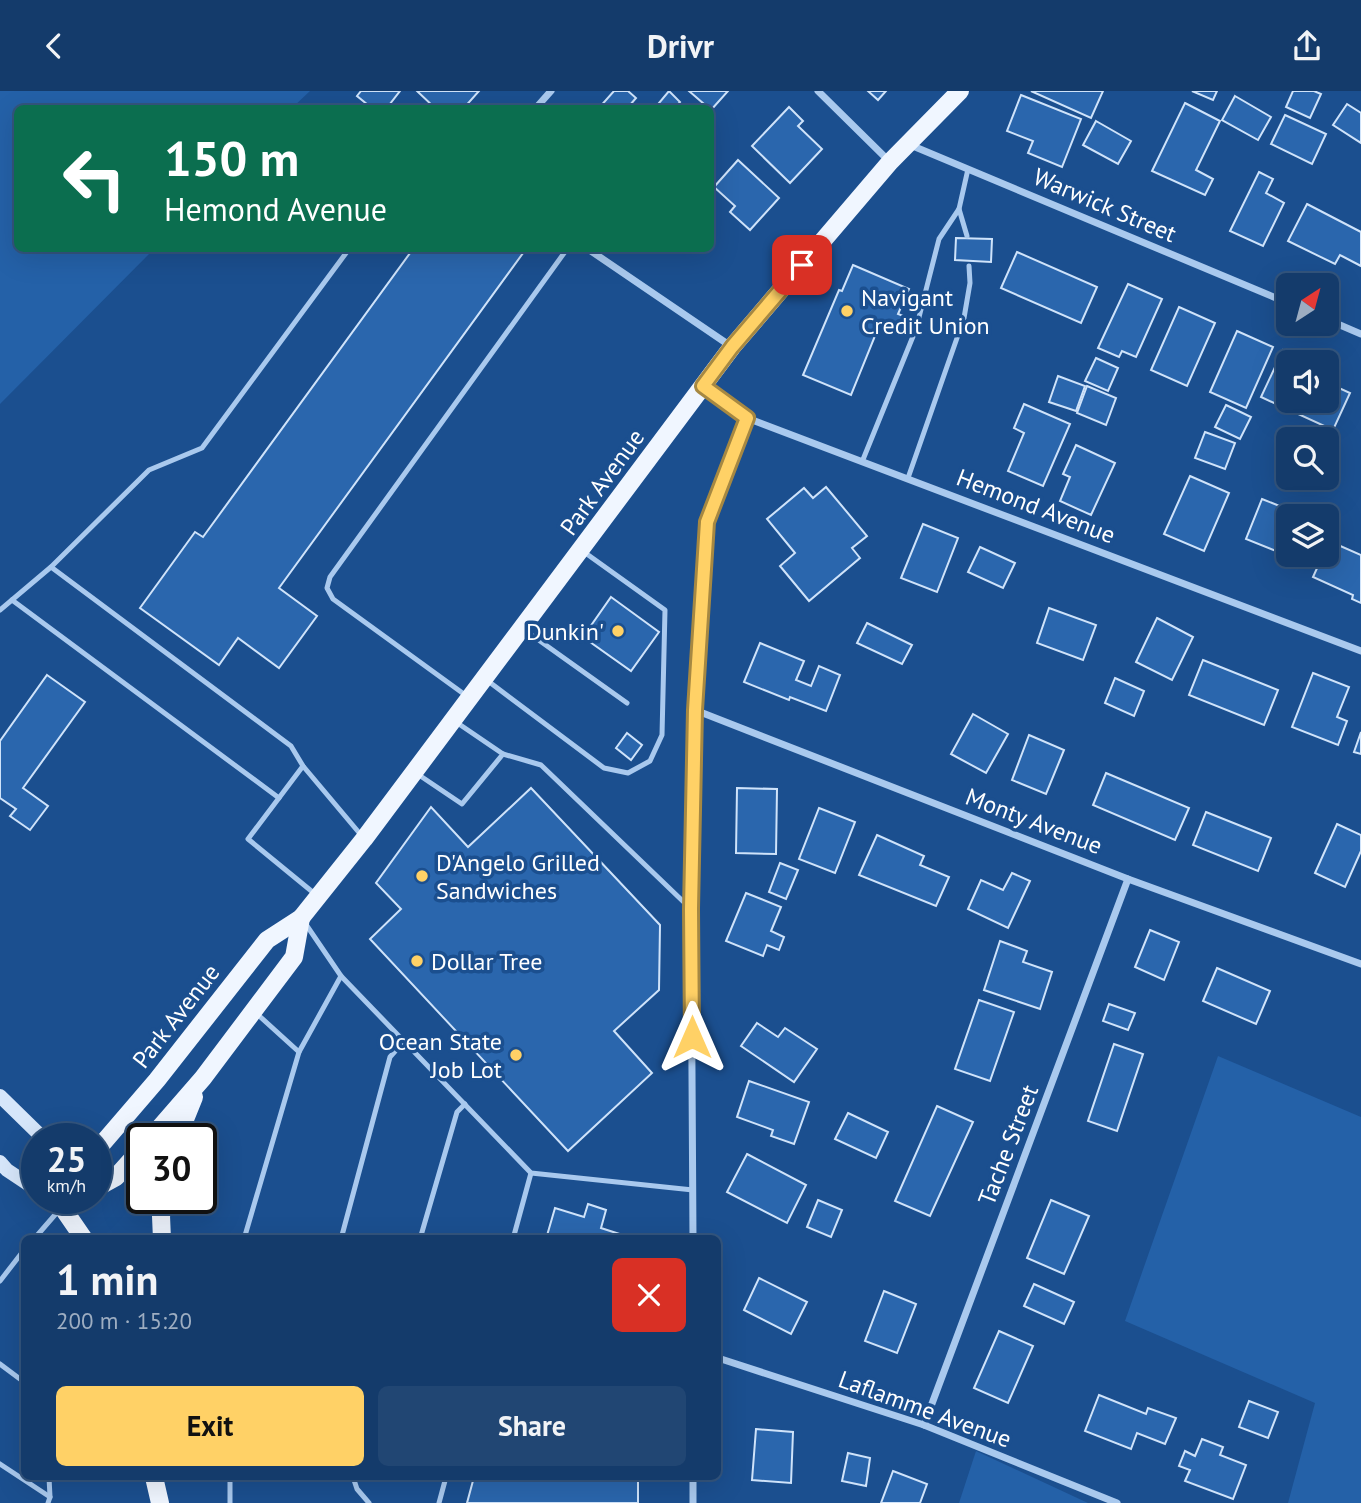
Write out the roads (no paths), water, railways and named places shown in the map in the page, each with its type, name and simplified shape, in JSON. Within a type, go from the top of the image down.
[{"type":"main road","name":"Park Avenue","points":[[112,1132],[157,1080],[267,940],[301,918],[364,839],[732,347],[890,162],[960,91]]},
{"type":"main road","name":"Park Avenue","points":[[163,1123],[202,1078],[294,957],[301,918]]},
{"type":"main road","points":[[184,1123],[202,1078]]},
{"type":"main road","points":[[0,1096],[28,1123]]},
{"type":"main road","points":[[0,1162],[21,1179]]},
{"type":"main road","points":[[112,1179],[126,1166]]},
{"type":"main road","points":[[71,1214],[82,1235]]},
{"type":"main road","points":[[161,1214],[162,1235]]},
{"type":"main road","points":[[155,1480],[162,1503]]},
{"type":"main road","points":[[162,1503],[167,1480]]},
{"type":"street","points":[[539,105],[551,91]]},
{"type":"street","points":[[818,91],[890,162]]},
{"type":"street","name":"Warwick Street","points":[[907,144],[1276,298]]},
{"type":"street","points":[[592,252],[732,347]]},
{"type":"street","points":[[1339,325],[1361,334]]},
{"type":"street","name":"Hemond Avenue","points":[[703,386],[747,418],[1361,651]]},
{"type":"street","points":[[693,1235],[691,909],[695,710],[707,522],[747,418]]},
{"type":"street","name":"Monty Avenue","points":[[695,710],[1128,879],[1361,964]]},
{"type":"street","name":"Tache Street","points":[[924,1425],[1128,879]]},
{"type":"street","name":"Laflamme Avenue","points":[[721,1359],[924,1425],[1117,1503]]},
{"type":"street","points":[[693,1480],[693,1503]]},
{"type":"lane","points":[[862,462],[916,329],[939,239],[959,209],[968,169]]},
{"type":"lane","points":[[959,209],[967,236]]},
{"type":"lane","points":[[0,610],[51,567],[149,470],[202,448],[347,252]]},
{"type":"lane","points":[[470,699],[333,599],[327,588],[330,577],[565,252]]},
{"type":"lane","points":[[908,478],[964,318],[970,283],[969,266]]},
{"type":"lane","points":[[485,679],[604,768],[628,773],[650,761],[662,735],[665,610],[582,550]]},
{"type":"lane","points":[[51,567],[291,746],[303,766],[364,839]]},
{"type":"lane","points":[[12,600],[279,797]]},
{"type":"lane","points":[[523,629],[627,703]]},
{"type":"lane","points":[[454,720],[503,754],[541,765],[691,909]]},
{"type":"lane","points":[[415,772],[462,803],[503,754]]},
{"type":"lane","points":[[303,766],[248,839],[318,896]]},
{"type":"lane","points":[[301,918],[341,976],[531,1173],[693,1190]]},
{"type":"lane","points":[[245,1235],[299,1052],[341,976]]},
{"type":"lane","points":[[254,1011],[299,1052]]},
{"type":"lane","points":[[342,1235],[390,1057],[404,1041]]},
{"type":"lane","points":[[421,1235],[457,1111],[465,1104]]},
{"type":"lane","points":[[514,1235],[531,1173]]},
{"type":"lane","points":[[37,1235],[53,1214]]},
{"type":"lane","points":[[0,1280],[21,1253]]},
{"type":"lane","points":[[0,1364],[21,1380]]},
{"type":"lane","points":[[0,1464],[21,1479]]},
{"type":"lane","points":[[22,1480],[49,1500]]},
{"type":"lane","points":[[49,1480],[49,1500]]},
{"type":"lane","points":[[230,1480],[230,1503]]},
{"type":"lane","points":[[354,1480],[357,1489],[369,1503]]},
{"type":"lane","points":[[439,1503],[445,1480]]},
{"type":"place","name":"Navigant Credit Union","points":[[847,311]]},
{"type":"place","name":"Dunkin'","points":[[618,631]]},
{"type":"place","name":"D'Angelo Grilled Sandwiches","points":[[422,876]]},
{"type":"place","name":"Dollar Tree","points":[[417,961]]},
{"type":"place","name":"Ocean State Job Lot","points":[[516,1055]]}]
